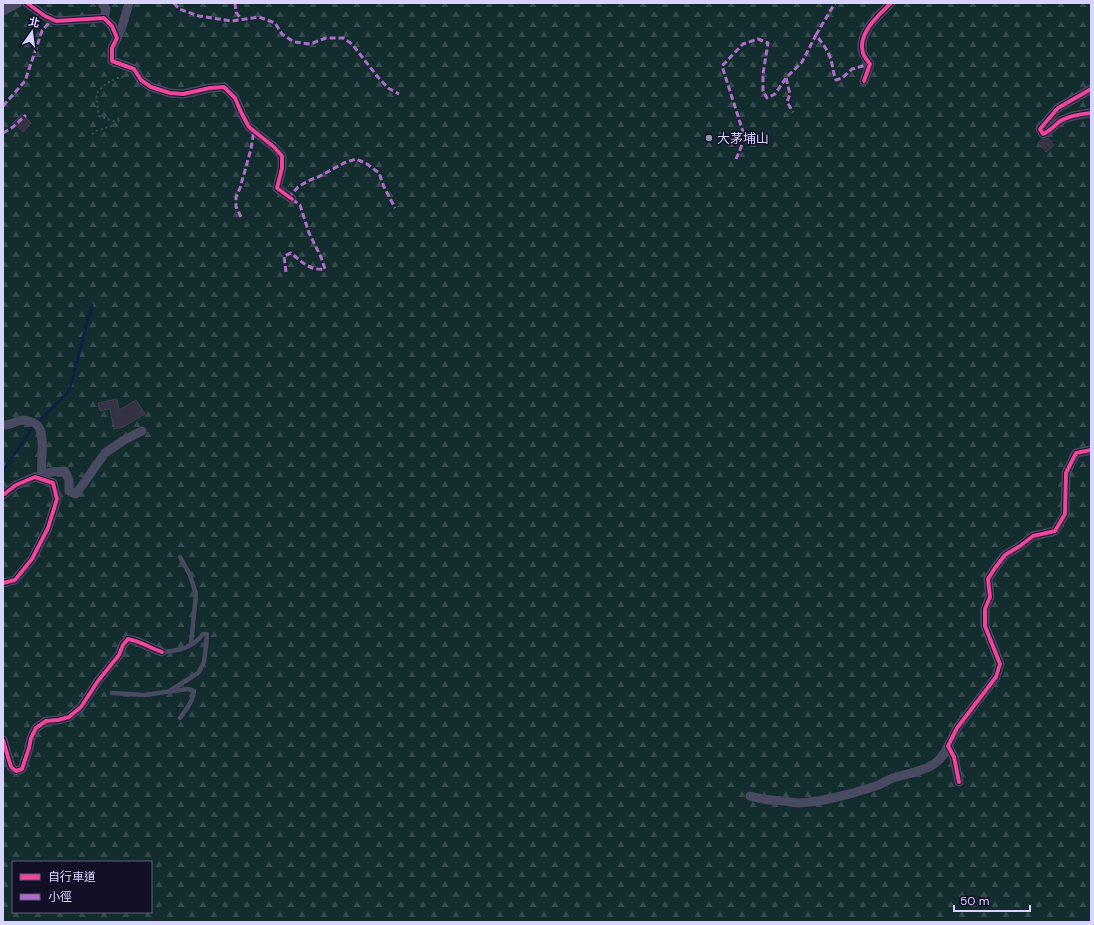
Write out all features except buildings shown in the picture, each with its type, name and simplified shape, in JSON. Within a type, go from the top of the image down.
[{"type":"street","points":[[3,12],[18,3]]},
{"type":"street","points":[[28,3],[45,16],[56,21],[104,18],[112,26],[117,38]]},
{"type":"street","points":[[102,3],[106,10],[104,18]]},
{"type":"street","points":[[129,3],[122,27],[112,48],[112,61],[134,69],[141,80],[151,87],[170,93],[183,94],[210,88],[224,87],[235,98],[249,127],[274,147],[282,156],[282,168],[277,188],[292,199]]},
{"type":"street","points":[[864,81],[870,64],[863,54],[863,38],[868,27],[891,3]]},
{"type":"street","points":[[1091,89],[1058,108],[1040,129],[1043,134],[1061,120],[1076,115],[1091,113]]},
{"type":"street","points":[[3,424],[8,425],[21,420],[34,423],[42,435],[38,476]]},
{"type":"street","points":[[3,495],[16,485],[51,472],[65,472],[69,480],[69,491],[76,494],[105,453],[124,440],[142,431]]},
{"type":"street","points":[[750,796],[763,800],[796,803],[823,800],[877,786],[889,779],[904,774],[920,772],[936,763],[944,756],[957,728],[996,677],[1000,664],[985,626],[984,609],[990,597],[988,579],[1005,555],[1033,536],[1055,531],[1065,514],[1066,473],[1076,454],[1091,450]]},
{"type":"street","points":[[3,583],[15,580],[32,559],[48,528],[57,499],[53,483],[38,476]]},
{"type":"street","points":[[3,740],[11,767],[16,771],[22,769],[36,728],[46,721],[70,717],[81,707],[98,681],[119,655],[123,645],[128,639],[136,640],[151,649],[162,652]]},
{"type":"street","points":[[948,746],[954,757],[958,782]]},
{"type":"lane","points":[[180,557],[190,575],[196,594],[191,644]]},
{"type":"lane","points":[[162,652],[180,650],[199,640],[203,634],[207,634],[208,637],[205,646],[204,661],[201,669],[198,673],[168,692]]},
{"type":"lane","points":[[112,693],[144,695],[188,689],[194,691],[194,698],[180,718]]},
{"type":"path","points":[[92,134],[98,130],[116,125],[120,118],[113,121],[99,116],[96,94],[105,84],[137,73]]},
{"type":"green space","points":[[3,3],[1091,3],[1091,922],[3,922]]},
{"type":"waterway","points":[[3,471],[33,427],[69,391],[92,305]]},
{"type":"marked path","points":[[174,3],[179,9],[199,16],[232,21],[259,17],[275,23],[282,34],[294,42],[310,44],[326,38],[343,38],[352,44],[388,88],[399,94]]},
{"type":"marked path","points":[[235,3],[236,12],[241,19]]},
{"type":"marked path","points":[[816,35],[835,3]]},
{"type":"marked path","points":[[3,106],[25,81],[42,31],[52,19]]},
{"type":"marked path","points":[[736,159],[745,138],[722,66],[743,44],[758,39],[768,43],[763,74],[763,91],[767,98],[775,94],[786,78],[802,62],[816,35],[830,56],[836,80],[842,78],[852,69],[870,64]]},
{"type":"marked path","points":[[786,78],[790,94],[787,102],[793,112]]},
{"type":"marked path","points":[[3,133],[13,127],[26,115]]},
{"type":"marked path","points":[[241,217],[236,207],[236,197],[251,149],[254,130]]},
{"type":"marked path","points":[[286,272],[284,256],[291,253],[303,263],[315,269],[325,269],[321,257],[309,233],[300,205],[289,197],[298,187],[308,181],[344,163],[356,159],[367,164],[379,173],[384,187],[395,208]]},
{"type":"cycle path","points":[[27,3],[45,16],[56,21],[104,18],[112,26],[117,38],[112,48],[112,61],[134,69],[141,80],[151,87],[170,93],[183,94],[210,88],[224,87],[235,98],[249,127],[274,147],[282,156],[282,168],[277,188],[292,199]]},
{"type":"cycle path","points":[[864,81],[870,64],[863,53],[863,38],[870,25],[891,3]]},
{"type":"cycle path","points":[[1091,89],[1058,108],[1040,129],[1043,134],[1065,119],[1076,115],[1091,113]]},
{"type":"cycle path","points":[[959,782],[954,757],[948,746],[957,728],[996,677],[1000,664],[985,626],[985,609],[990,597],[988,579],[1005,555],[1033,536],[1055,531],[1065,514],[1066,473],[1076,453],[1091,450]]},
{"type":"cycle path","points":[[3,495],[16,485],[35,477],[53,483],[57,499],[48,528],[32,559],[15,580],[3,583]]},
{"type":"cycle path","points":[[3,740],[11,767],[16,771],[22,769],[31,738],[36,728],[46,721],[69,717],[81,707],[98,681],[119,655],[123,645],[128,639],[137,641],[162,652]]},
{"type":"place","name":"大茅埔山","points":[[709,138]]}]
